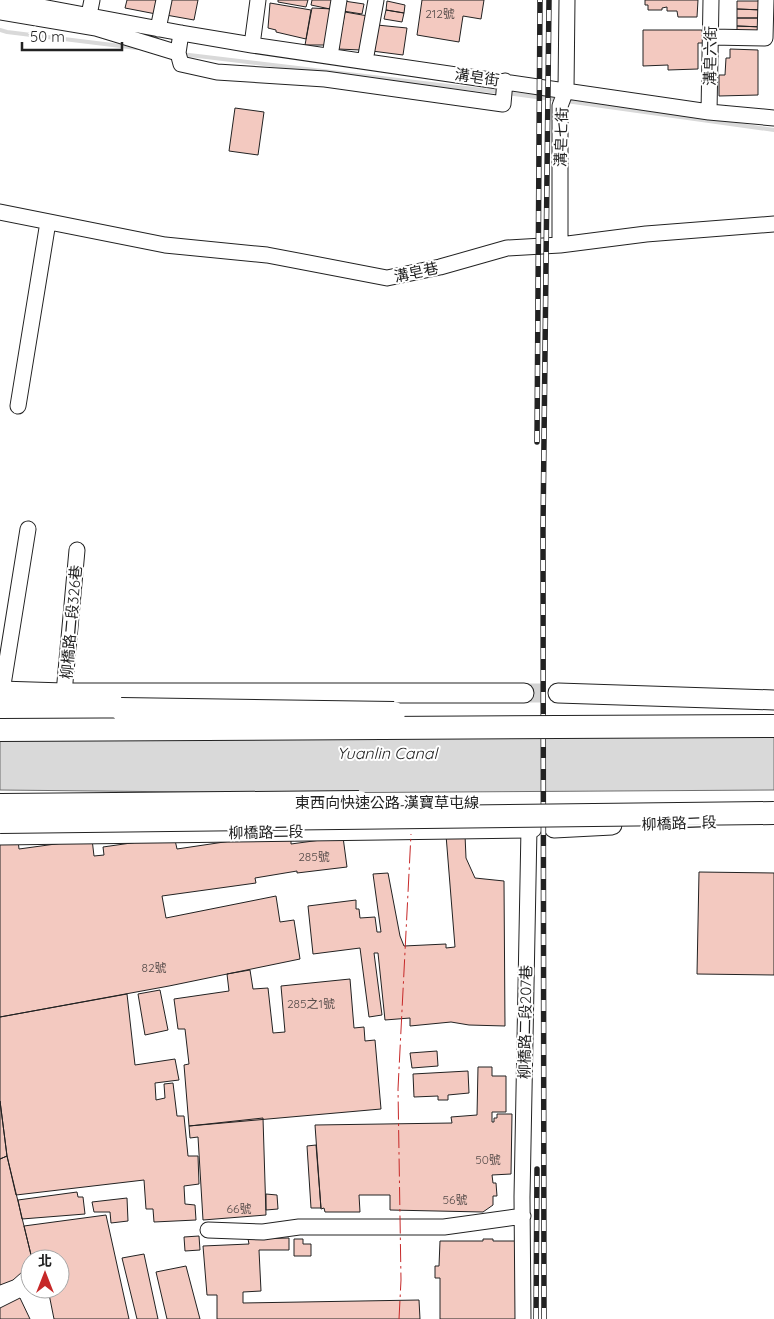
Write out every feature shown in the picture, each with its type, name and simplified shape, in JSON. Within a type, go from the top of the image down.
[{"type":"highway","points":[[0,697],[121,709],[722,718],[774,726]]},
{"type":"highway","points":[[0,730],[774,726]]},
{"type":"highway","name":"東西向快速公路 漢寶草屯線","points":[[0,805],[774,800]]},
{"type":"highway","points":[[0,822],[774,813]]},
{"type":"main road","points":[[0,697],[64,693],[524,693]]},
{"type":"main road","points":[[558,693],[774,700]]},
{"type":"main road","name":"柳橋路二段","points":[[554,828],[774,819]]},
{"type":"main road","name":"柳橋路二段","points":[[0,835],[531,828]]},
{"type":"street","name":"溝皂街","points":[[4,0],[92,22],[159,35],[181,33]]},
{"type":"street","points":[[92,0],[92,22]]},
{"type":"street","points":[[158,29],[164,0]]},
{"type":"street","points":[[252,45],[258,0]]},
{"type":"street","points":[[330,56],[339,0]]},
{"type":"street","points":[[365,61],[376,0]]},
{"type":"street","name":"溝皂七街","points":[[560,245],[560,106],[566,90],[567,0]]},
{"type":"street","name":"溝皂六街","points":[[709,112],[711,0]]},
{"type":"street","points":[[711,37],[765,38],[766,0]]},
{"type":"street","name":"溝皂街","points":[[0,12],[158,29],[252,45],[709,112],[774,118]]},
{"type":"street","name":"溝皂街","points":[[92,22],[178,53]]},
{"type":"street","points":[[181,33],[178,53],[181,64],[217,72],[325,79],[503,104],[504,81]]},
{"type":"street","points":[[389,88],[393,65]]},
{"type":"street","name":"溝皂巷","points":[[0,212],[165,245],[267,255],[387,278],[440,267],[507,248],[560,245],[646,234],[774,224]]},
{"type":"street","points":[[18,406],[48,222]]},
{"type":"street","points":[[0,697],[28,528]]},
{"type":"street","name":"柳橋路二段326巷","points":[[64,693],[77,550]]},
{"type":"street","name":"柳橋路二段207巷","points":[[524,1319],[522,1197],[531,828]]},
{"type":"street","points":[[208,1230],[263,1232],[299,1227],[444,1227],[523,1216]]},
{"type":"water","name":"Yuanlin Canal","points":[[774,733],[774,790],[286,793],[0,790],[0,736]]},
{"type":"building","points":[[127,0],[159,0],[156,14],[125,8]]},
{"type":"building","points":[[169,0],[198,0],[194,20],[166,15]]},
{"type":"building","points":[[278,0],[308,0],[306,7],[278,2]]},
{"type":"building","points":[[312,0],[332,0],[330,9],[311,5]]},
{"type":"building","points":[[422,0],[484,0],[481,19],[463,16],[459,42],[417,35]]},
{"type":"building","points":[[645,0],[698,0],[697,17],[678,17],[677,11],[667,11],[667,7],[662,8],[662,10],[648,10]]},
{"type":"building","points":[[344,1],[364,4],[362,14],[343,11]]},
{"type":"building","points":[[387,1],[405,5],[404,13],[386,10]]},
{"type":"building","points":[[737,1],[763,1],[763,10],[737,9]]},
{"type":"building","points":[[270,3],[311,10],[306,39],[276,32],[276,30],[268,28]]},
{"type":"building","points":[[312,8],[333,9],[326,45],[305,45]]},
{"type":"building","points":[[737,9],[763,10],[763,18],[737,18]]},
{"type":"building","points":[[386,10],[404,13],[402,22],[384,19]]},
{"type":"building","points":[[345,12],[368,16],[361,50],[338,49]]},
{"type":"building","points":[[737,18],[763,18],[763,27],[737,26]]},
{"type":"building","points":[[377,25],[407,28],[403,55],[372,51]]},
{"type":"building","points":[[737,26],[763,27],[762,36],[737,35]]},
{"type":"building","points":[[643,30],[702,30],[703,43],[698,43],[698,69],[668,70],[668,65],[643,66]]},
{"type":"building","points":[[730,49],[758,50],[758,95],[719,96],[719,75],[725,75],[726,58],[730,58]]},
{"type":"building","points":[[235,108],[264,112],[258,155],[229,151]]},
{"type":"building","points":[[446,835],[465,835],[466,858],[475,878],[504,881],[505,1026],[469,1025],[451,1022],[410,1026],[410,1018],[385,1020],[378,953],[374,953],[382,1015],[369,1017],[360,948],[313,954],[308,906],[356,900],[356,909],[359,909],[360,918],[375,917],[377,932],[381,932],[373,874],[388,873],[400,936],[404,946],[446,944],[446,948],[455,947]]},
{"type":"building","points":[[343,837],[347,867],[297,873],[297,871],[255,878],[256,883],[162,896],[166,918],[276,896],[280,922],[294,920],[300,959],[169,986],[0,1017],[0,840],[18,840],[19,849],[92,839],[94,856],[104,855],[103,847],[159,839],[175,840],[177,849],[251,838],[291,838],[291,844]]},
{"type":"building","points":[[699,872],[774,873],[774,975],[697,974]]},
{"type":"building","points":[[250,970],[253,989],[268,988],[273,1033],[285,1032],[281,986],[350,979],[354,1028],[364,1027],[365,1041],[375,1040],[381,1109],[189,1126],[184,1065],[189,1064],[185,1029],[178,1029],[174,999],[229,991],[227,974]]},
{"type":"building","points":[[160,990],[168,1030],[145,1035],[138,994]]},
{"type":"building","points":[[127,994],[135,1065],[175,1059],[179,1080],[155,1083],[156,1100],[165,1098],[164,1084],[173,1083],[177,1116],[184,1116],[188,1156],[198,1156],[199,1184],[184,1186],[185,1204],[195,1205],[196,1220],[154,1222],[153,1209],[146,1209],[144,1180],[16,1195],[7,1156],[0,1101],[0,1017]]},
{"type":"building","points":[[437,1051],[438,1066],[412,1068],[410,1053]]},
{"type":"building","points":[[478,1067],[492,1067],[492,1076],[506,1076],[506,1112],[492,1112],[492,1122],[494,1122],[494,1118],[497,1118],[497,1114],[512,1114],[511,1174],[492,1175],[493,1183],[496,1183],[497,1196],[493,1196],[493,1205],[483,1212],[390,1210],[390,1195],[359,1195],[360,1212],[325,1212],[324,1208],[321,1209],[315,1125],[452,1123],[451,1117],[477,1115]]},
{"type":"building","points":[[468,1071],[469,1093],[448,1095],[448,1100],[438,1100],[438,1096],[414,1097],[413,1074]]},
{"type":"building","points":[[0,1101],[7,1156],[0,1159]]},
{"type":"building","points":[[263,1118],[266,1215],[203,1220],[198,1137],[190,1138],[189,1126]]},
{"type":"building","points":[[316,1145],[321,1208],[311,1208],[307,1146]]},
{"type":"building","points":[[7,1156],[30,1249],[20,1249],[20,1274],[13,1280],[0,1285],[0,1159]]},
{"type":"building","points":[[77,1192],[78,1197],[83,1197],[85,1214],[22,1219],[18,1200]]},
{"type":"building","points":[[266,1194],[277,1195],[278,1209],[266,1210]]},
{"type":"building","points":[[127,1198],[128,1221],[111,1223],[110,1212],[94,1212],[92,1202]]},
{"type":"building","points":[[106,1215],[129,1319],[54,1319],[50,1299],[70,1299],[70,1249],[30,1249],[24,1226]]},
{"type":"building","points":[[199,1236],[200,1250],[185,1251],[184,1237]]},
{"type":"building","points":[[289,1238],[289,1250],[259,1250],[261,1291],[243,1292],[243,1303],[419,1300],[420,1319],[217,1319],[217,1295],[207,1295],[203,1246],[249,1244],[248,1239]]},
{"type":"building","points":[[294,1239],[303,1239],[303,1244],[311,1244],[311,1256],[294,1256]]},
{"type":"building","points":[[483,1239],[519,1241],[518,1319],[440,1319],[440,1278],[435,1278],[435,1266],[439,1266],[440,1241],[483,1241]]},
{"type":"building","points":[[144,1254],[158,1319],[137,1319],[122,1258]]},
{"type":"building","points":[[186,1266],[200,1319],[167,1319],[156,1272]]},
{"type":"building","points":[[20,1298],[30,1319],[0,1319],[0,1308]]},
{"type":"waterway","points":[[0,30],[137,48]]},
{"type":"waterway","points":[[181,54],[499,92]]},
{"type":"waterway","points":[[506,93],[559,100]]},
{"type":"waterway","points":[[566,101],[774,130]]},
{"type":"tunnel","points":[[524,693],[558,693]]},
{"type":"railway","points":[[537,442],[540,0]]},
{"type":"railway","points":[[544,1319],[543,529],[549,0]]},
{"type":"railway","points":[[536,1319],[537,1169]]},
{"type":"power","points":[[399,1319],[401,1280],[398,1089],[411,834]]}]
